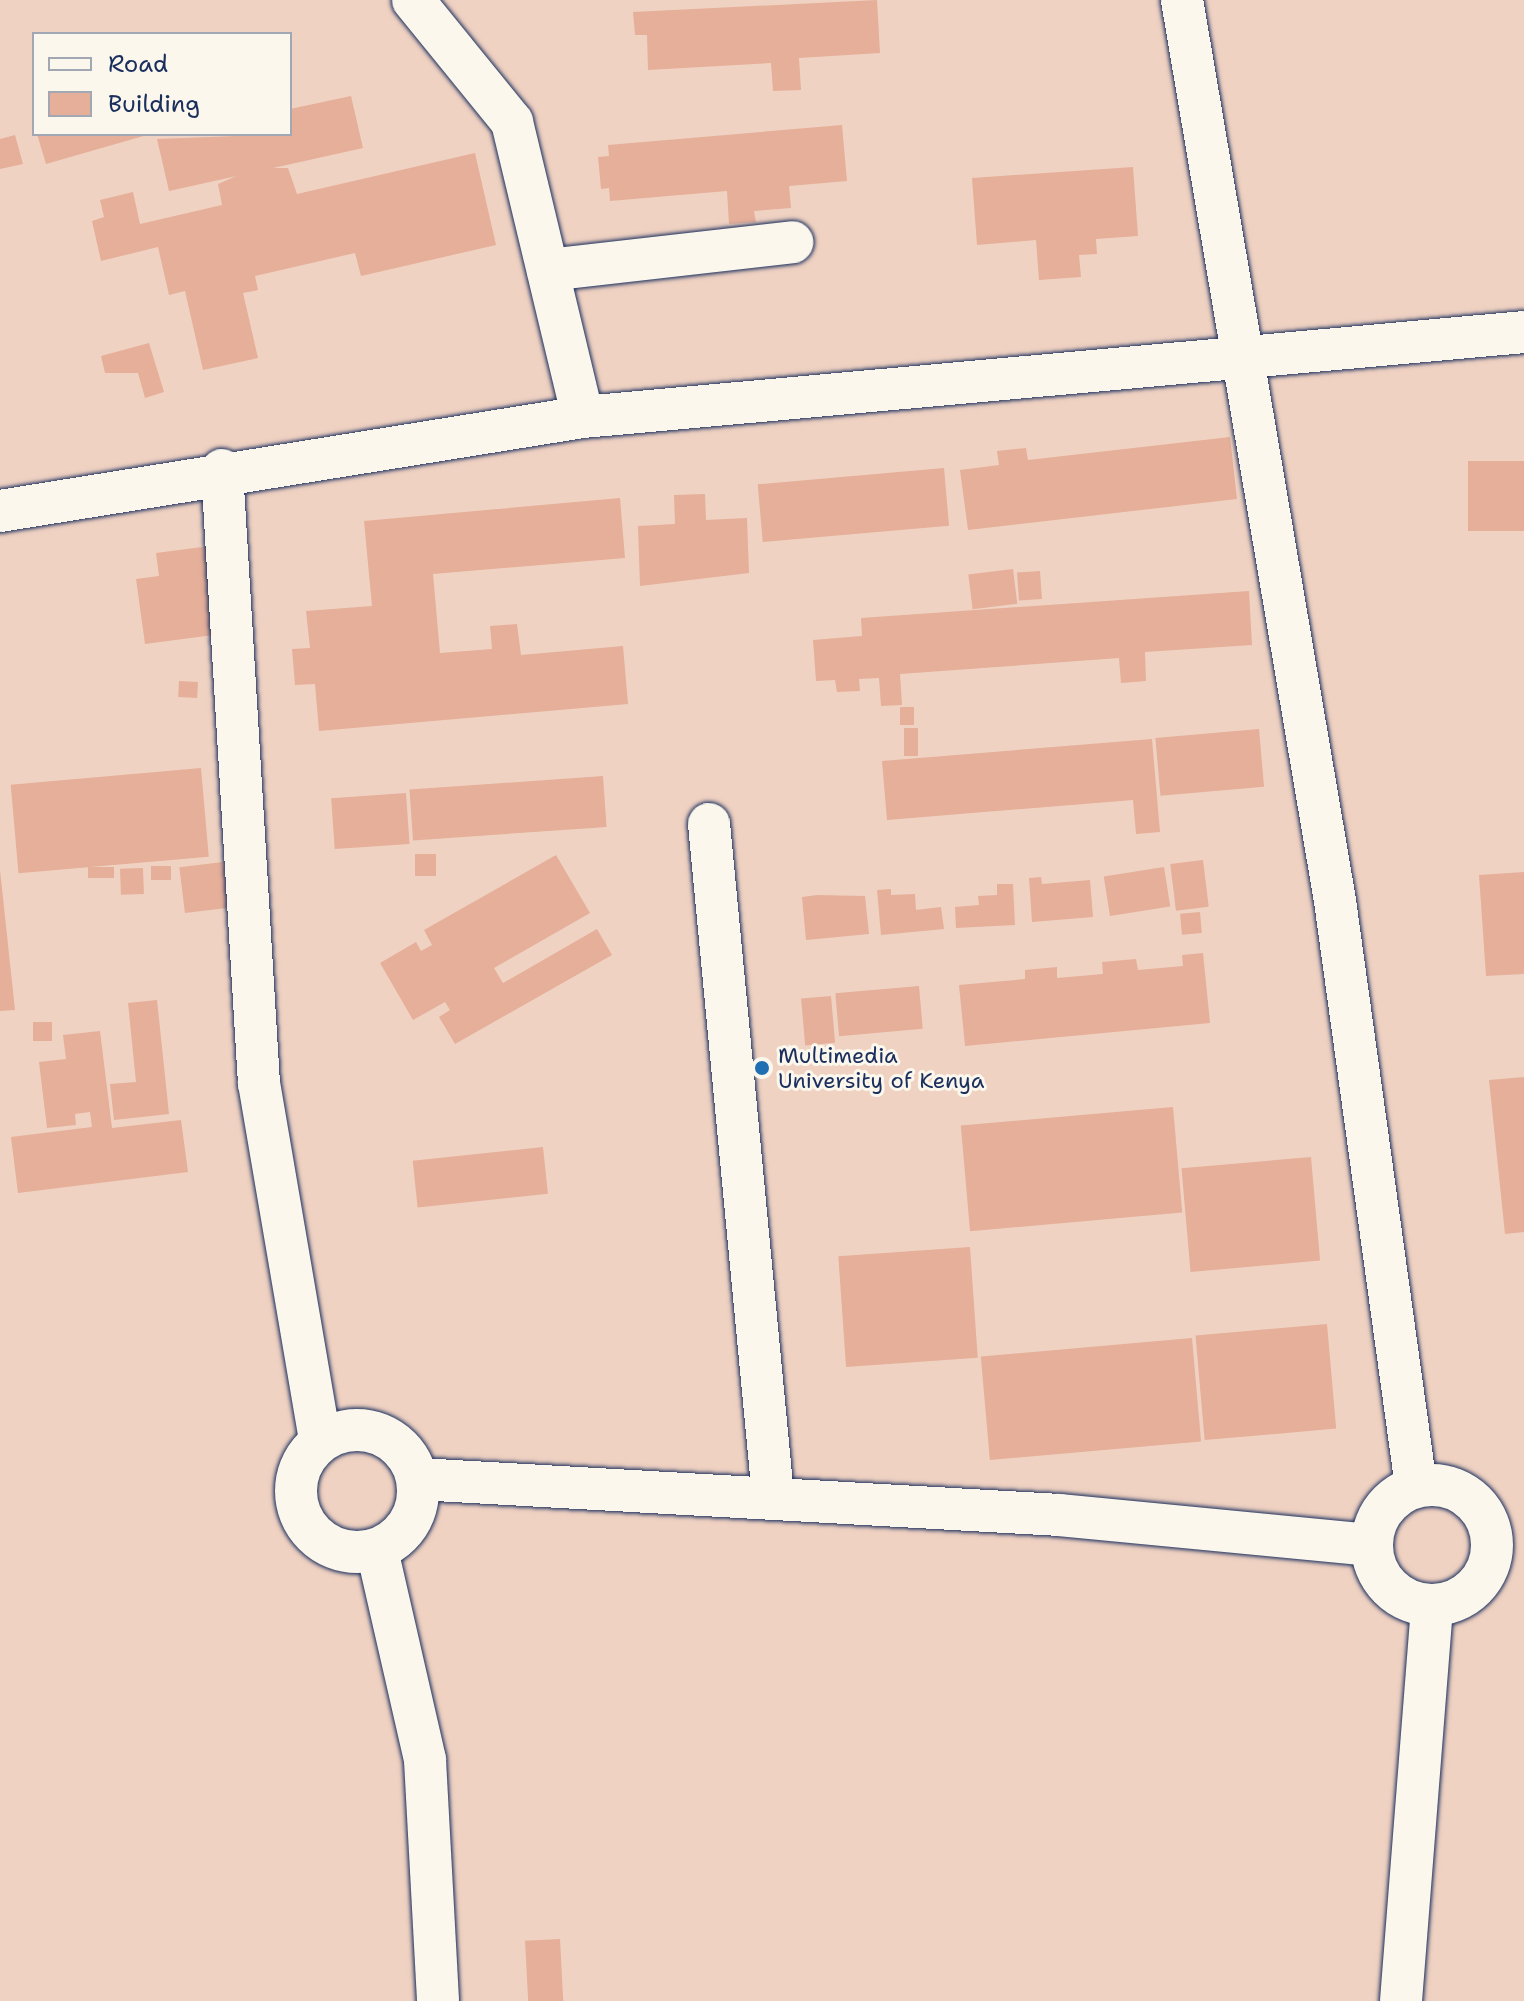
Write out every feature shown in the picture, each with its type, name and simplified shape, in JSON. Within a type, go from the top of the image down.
[{"type":"lane","points":[[1182,0],[1247,358],[1335,901],[1416,1486]]},
{"type":"lane","points":[[421,2],[512,122],[583,417]]},
{"type":"lane","points":[[548,270],[792,242]]},
{"type":"lane","points":[[0,511],[222,470],[583,417],[1524,332]]},
{"type":"lane","points":[[222,470],[259,1083],[320,1441]]},
{"type":"lane","points":[[709,824],[773,1496]]},
{"type":"lane","points":[[340,1431],[381,1434],[399,1446],[418,1479],[415,1514],[377,1550],[333,1548],[301,1519],[296,1476],[320,1441],[340,1431]]},
{"type":"lane","points":[[418,1479],[773,1496],[1370,1545]]},
{"type":"lane","points":[[1438,1485],[1476,1504],[1508,1543],[1482,1580],[1452,1603],[1432,1606],[1396,1595],[1373,1564],[1370,1545],[1389,1502],[1416,1486],[1438,1485]]},
{"type":"lane","points":[[377,1550],[425,1760],[438,2001]]},
{"type":"lane","points":[[1401,2001],[1432,1606]]},
{"type":"shaded area","name":"Multimedia University of Kenya","points":[[0,0],[1524,0],[1524,2001],[0,2001]]},
{"type":"building","points":[[877,0],[880,53],[799,58],[801,90],[773,91],[771,63],[648,70],[647,35],[635,35],[633,12]]},
{"type":"building","points":[[351,96],[363,148],[169,191],[157,139],[292,136],[292,109]]},
{"type":"building","points":[[842,125],[847,181],[789,186],[791,208],[754,211],[756,222],[729,224],[727,191],[610,201],[609,188],[601,189],[598,157],[609,156],[608,145]]},
{"type":"building","points":[[15,135],[23,164],[0,169],[0,139]]},
{"type":"building","points":[[38,136],[144,136],[46,164]]},
{"type":"building","points":[[475,153],[496,245],[361,276],[355,253],[255,276],[258,290],[243,293],[258,358],[203,370],[185,291],[169,295],[158,247],[101,261],[92,221],[104,217],[100,200],[133,192],[140,224],[222,205],[218,184],[255,168],[288,168],[297,194]]},
{"type":"building","points":[[1133,167],[1138,236],[1096,239],[1097,254],[1079,255],[1081,277],[1039,280],[1036,240],[977,245],[972,178]]},
{"type":"building","points":[[149,343],[164,392],[145,398],[138,373],[105,373],[101,356]]},
{"type":"building","points":[[1230,437],[1237,499],[968,530],[960,470],[999,465],[997,451],[1026,448],[1028,460]]},
{"type":"building","points":[[1468,461],[1524,461],[1524,531],[1468,531]]},
{"type":"building","points":[[944,468],[949,526],[763,542],[758,484]]},
{"type":"building","points":[[705,494],[706,520],[747,518],[749,573],[640,586],[638,526],[675,524],[674,495]]},
{"type":"building","points":[[620,498],[625,558],[433,574],[440,653],[492,649],[490,626],[517,624],[521,655],[623,646],[628,704],[319,731],[315,684],[295,685],[292,649],[310,648],[306,611],[372,606],[364,521]]},
{"type":"building","points":[[210,546],[221,634],[145,644],[136,579],[159,576],[156,553]]},
{"type":"building","points":[[1013,569],[1017,604],[973,609],[968,574]]},
{"type":"building","points":[[1040,571],[1042,599],[1019,601],[1017,573]]},
{"type":"building","points":[[1249,591],[1252,645],[1145,652],[1146,681],[1121,683],[1119,658],[900,674],[902,705],[881,706],[879,678],[859,679],[860,691],[837,692],[835,680],[816,681],[813,640],[862,636],[861,618]]},
{"type":"building","points":[[179,681],[198,682],[197,698],[178,697]]},
{"type":"building","points":[[900,707],[914,707],[914,725],[900,725]]},
{"type":"building","points":[[904,728],[918,728],[918,756],[904,756]]},
{"type":"building","points":[[1259,729],[1264,787],[1160,796],[1155,738]]},
{"type":"building","points":[[1152,739],[1160,832],[1136,834],[1133,800],[887,820],[882,761]]},
{"type":"building","points":[[201,768],[209,857],[18,873],[11,785]]},
{"type":"building","points":[[603,776],[607,827],[413,840],[409,790]]},
{"type":"building","points":[[406,793],[410,844],[335,849],[331,798]]},
{"type":"building","points":[[415,854],[436,854],[436,876],[415,876]]},
{"type":"building","points":[[556,855],[590,913],[494,968],[503,983],[597,929],[612,955],[455,1044],[439,1017],[450,1010],[445,1002],[413,1020],[380,963],[416,942],[421,951],[432,945],[424,930]]},
{"type":"building","points":[[1203,860],[1209,907],[1176,911],[1170,864]]},
{"type":"building","points":[[223,862],[229,908],[185,913],[179,867]]},
{"type":"building","points":[[151,866],[171,866],[171,880],[151,880]]},
{"type":"building","points":[[88,867],[114,867],[114,878],[88,878]]},
{"type":"building","points":[[1164,867],[1170,907],[1110,916],[1104,877]]},
{"type":"building","points":[[143,868],[144,894],[121,895],[120,869]]},
{"type":"building","points":[[0,870],[15,1010],[0,1011]]},
{"type":"building","points":[[1524,872],[1524,974],[1486,976],[1479,875]]},
{"type":"building","points":[[1041,877],[1042,884],[1090,880],[1093,917],[1032,922],[1029,878]]},
{"type":"building","points":[[997,884],[1013,884],[1015,925],[956,928],[955,907],[979,905],[978,896],[997,895]]},
{"type":"building","points":[[891,889],[891,895],[915,894],[916,910],[941,907],[944,929],[881,935],[877,890]]},
{"type":"building","points":[[865,896],[869,934],[806,940],[802,897]]},
{"type":"building","points":[[1200,912],[1202,933],[1182,935],[1180,914]]},
{"type":"building","points":[[1203,953],[1210,1023],[965,1046],[959,985],[1025,979],[1025,970],[1057,967],[1057,978],[1103,974],[1102,962],[1136,959],[1138,970],[1183,966],[1182,955]]},
{"type":"building","points":[[919,986],[923,1029],[839,1036],[835,993]]},
{"type":"building","points":[[831,996],[835,1043],[805,1045],[801,999]]},
{"type":"building","points":[[157,1000],[169,1114],[114,1120],[110,1084],[136,1082],[128,1003]]},
{"type":"building","points":[[33,1022],[52,1022],[52,1041],[33,1041]]},
{"type":"building","points":[[100,1031],[112,1128],[181,1120],[188,1172],[18,1193],[11,1137],[92,1127],[90,1112],[75,1114],[76,1125],[47,1128],[39,1062],[66,1059],[63,1035]]},
{"type":"building","points":[[1524,1077],[1524,1232],[1505,1234],[1489,1080]]},
{"type":"building","points":[[1173,1107],[1182,1213],[970,1231],[961,1126]]},
{"type":"building","points":[[543,1147],[548,1194],[418,1207],[413,1161]]},
{"type":"building","points":[[1311,1157],[1320,1261],[1191,1272],[1181,1168]]},
{"type":"building","points":[[970,1247],[978,1358],[846,1367],[838,1256]]},
{"type":"building","points":[[1327,1324],[1336,1429],[1205,1440],[1196,1336]]},
{"type":"building","points":[[1192,1338],[1201,1442],[990,1460],[981,1356]]},
{"type":"building","points":[[560,1939],[563,2001],[528,2001],[525,1941]]},
{"type":"place","name":"Multimedia University of Kenya","points":[[762,1068]]}]
